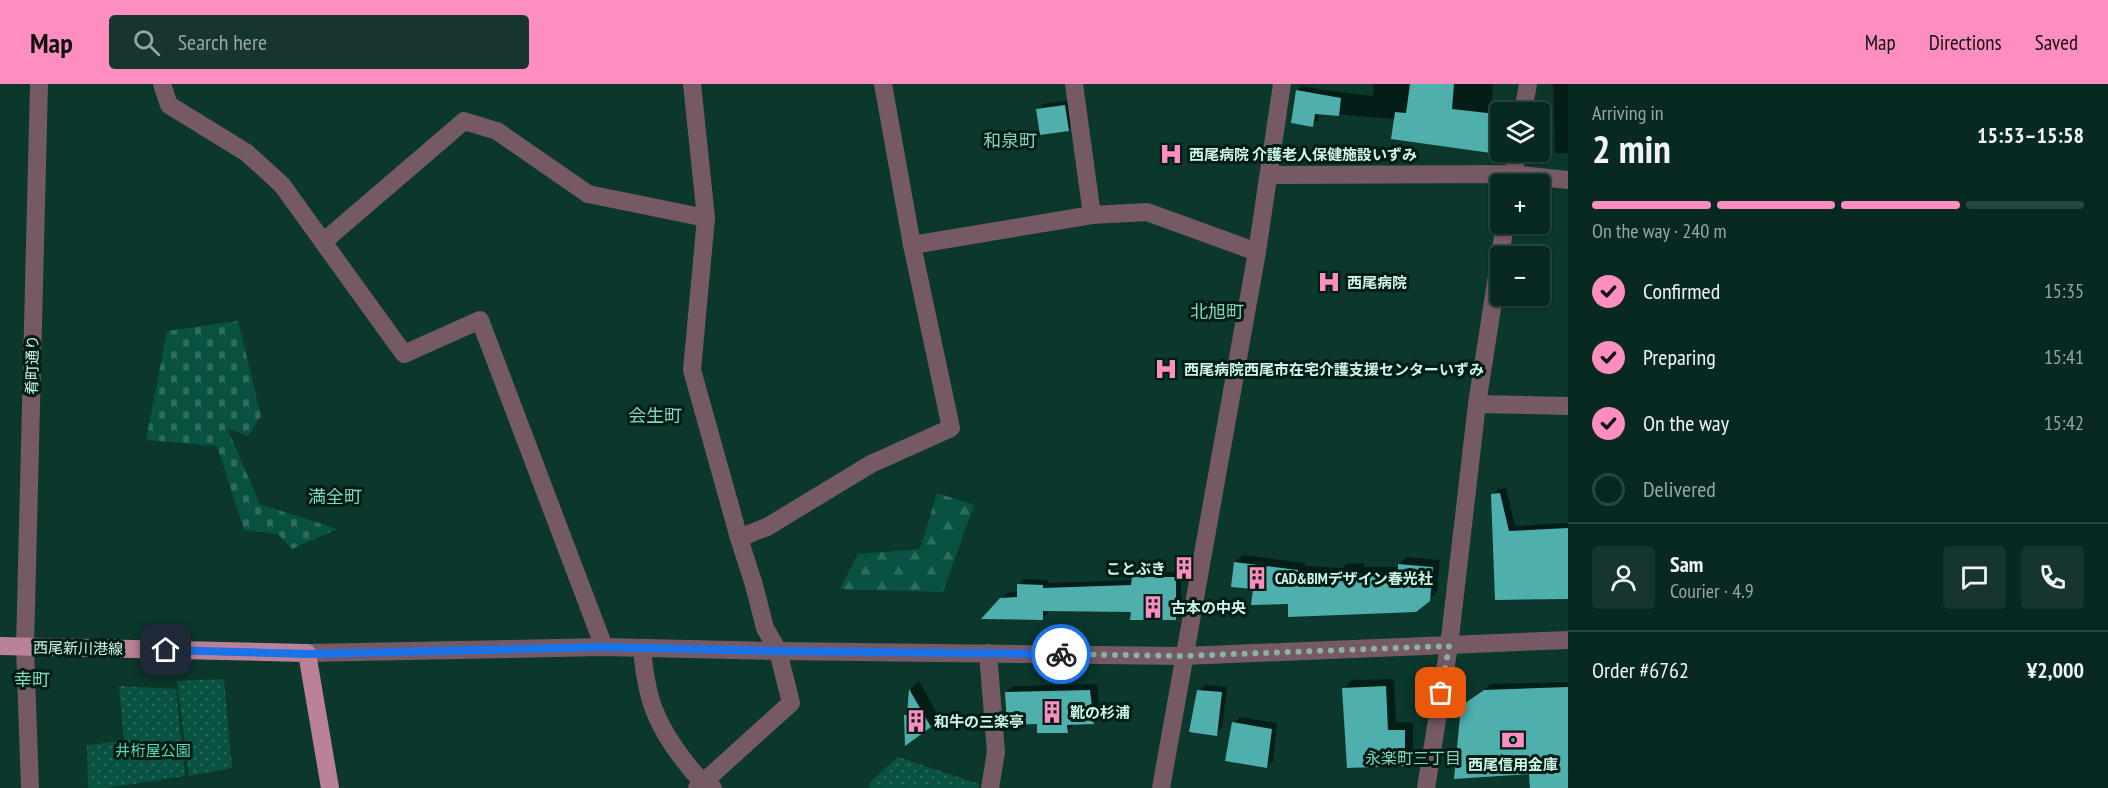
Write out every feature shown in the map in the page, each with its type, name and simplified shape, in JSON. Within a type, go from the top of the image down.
[{"type":"main road","name":"西尾新川港線","points":[[0,646],[307,654]]},
{"type":"main road","points":[[307,654],[330,788]]},
{"type":"street","name":"肴町通り","points":[[30,788],[25,646],[40,84]]},
{"type":"street","points":[[162,84],[169,105],[247,153],[282,185],[404,354],[480,320],[604,647]]},
{"type":"street","points":[[642,648],[645,676],[655,715],[667,739],[704,786],[791,703],[778,651],[765,628],[692,370],[706,218],[692,84]]},
{"type":"street","points":[[739,538],[766,527],[871,464],[951,428],[912,245],[883,84]]},
{"type":"street","points":[[1074,84],[1092,215]]},
{"type":"street","points":[[1161,788],[1257,252],[1282,84]]},
{"type":"street","points":[[1525,102],[1528,84]]},
{"type":"street","points":[[323,242],[464,121],[497,131],[588,194],[706,218]]},
{"type":"street","points":[[1269,175],[1490,179]]},
{"type":"street","points":[[1550,180],[1568,180]]},
{"type":"street","points":[[912,245],[1092,215],[1147,212],[1257,252]]},
{"type":"street","points":[[1426,788],[1449,646],[1477,404],[1492,306]]},
{"type":"street","points":[[1477,404],[1568,406]]},
{"type":"street","points":[[307,654],[604,647],[1184,656],[1568,640]]},
{"type":"street","points":[[988,653],[996,752],[990,788]]},
{"type":"green space","points":[[238,321],[261,416],[248,436],[227,428],[260,504],[337,529],[292,549],[278,534],[244,530],[217,446],[146,440],[167,331]]},
{"type":"green space","points":[[937,493],[974,505],[943,592],[840,589],[858,554],[920,549]]},
{"type":"green space","points":[[224,679],[232,768],[189,776],[177,681]]},
{"type":"green space","name":"井桁屋公園","points":[[119,686],[176,689],[185,776],[106,788],[88,788],[87,745],[124,741]]},
{"type":"green space","points":[[898,757],[979,784],[978,788],[869,788],[871,781]]},
{"type":"building","points":[[1410,84],[1454,84],[1452,109],[1490,113],[1490,153],[1391,139],[1395,112],[1406,113]]},
{"type":"building","points":[[1296,90],[1341,98],[1339,116],[1315,114],[1313,127],[1291,123]]},
{"type":"building","points":[[1065,105],[1069,131],[1040,135],[1036,109]]},
{"type":"building","points":[[1500,493],[1509,531],[1568,528],[1568,599],[1495,600],[1491,494]]},
{"type":"building","points":[[1234,562],[1298,570],[1298,573],[1338,575],[1338,571],[1357,570],[1357,574],[1398,574],[1398,564],[1433,567],[1430,601],[1416,612],[1288,617],[1288,604],[1251,605],[1253,589],[1231,587]]},
{"type":"building","points":[[1132,577],[1176,577],[1176,620],[1130,620],[1131,612],[1043,611],[1043,620],[981,619],[1000,598],[1017,597],[1017,584],[1043,585],[1043,588],[1131,585]]},
{"type":"building","points":[[1386,686],[1388,730],[1405,730],[1405,766],[1347,768],[1342,688]]},
{"type":"building","name":"西尾信用金庫","points":[[1568,687],[1568,788],[1530,788],[1529,774],[1454,779],[1461,706],[1484,690]]},
{"type":"building","points":[[909,689],[931,727],[905,746],[904,715],[907,715]]},
{"type":"building","points":[[1090,690],[1094,724],[1067,725],[1068,733],[1037,733],[1037,724],[1007,725],[1005,692]]},
{"type":"building","points":[[1197,690],[1222,692],[1217,736],[1189,732]]},
{"type":"building","points":[[1232,722],[1272,729],[1267,768],[1225,761]]},
{"type":"way so far","points":[[1061,654],[1184,656],[1449,646],[1441,693]]},
{"type":"place","name":"西尾病院 介護老人保健施設いずみ","points":[[1171,154]]},
{"type":"place","name":"西尾病院","points":[[1329,282]]},
{"type":"place","name":"西尾病院西尾市在宅介護支援センターいずみ","points":[[1166,369]]},
{"type":"place","name":"ことぶき","points":[[1184,568]]},
{"type":"place","name":"CAD&BIMデザイン春光社","points":[[1257,578]]},
{"type":"place","name":"古本の中央","points":[[1153,607]]},
{"type":"place","name":"靴の杉浦","points":[[1052,712]]},
{"type":"place","name":"和牛の三楽亭","points":[[916,721]]},
{"type":"place","name":"西尾信用金庫","points":[[1513,740]]},
{"type":"district","name":"和泉町","points":[[1010,140]]},
{"type":"district","name":"北旭町","points":[[1217,311]]},
{"type":"district","name":"会生町","points":[[655,415]]},
{"type":"district","name":"満全町","points":[[335,496]]},
{"type":"district","name":"幸町","points":[[32,679]]},
{"type":"district","name":"永楽町三丁目","points":[[1413,758]]},
{"type":"route","points":[[166,650],[307,654],[604,647],[1061,654]]}]
